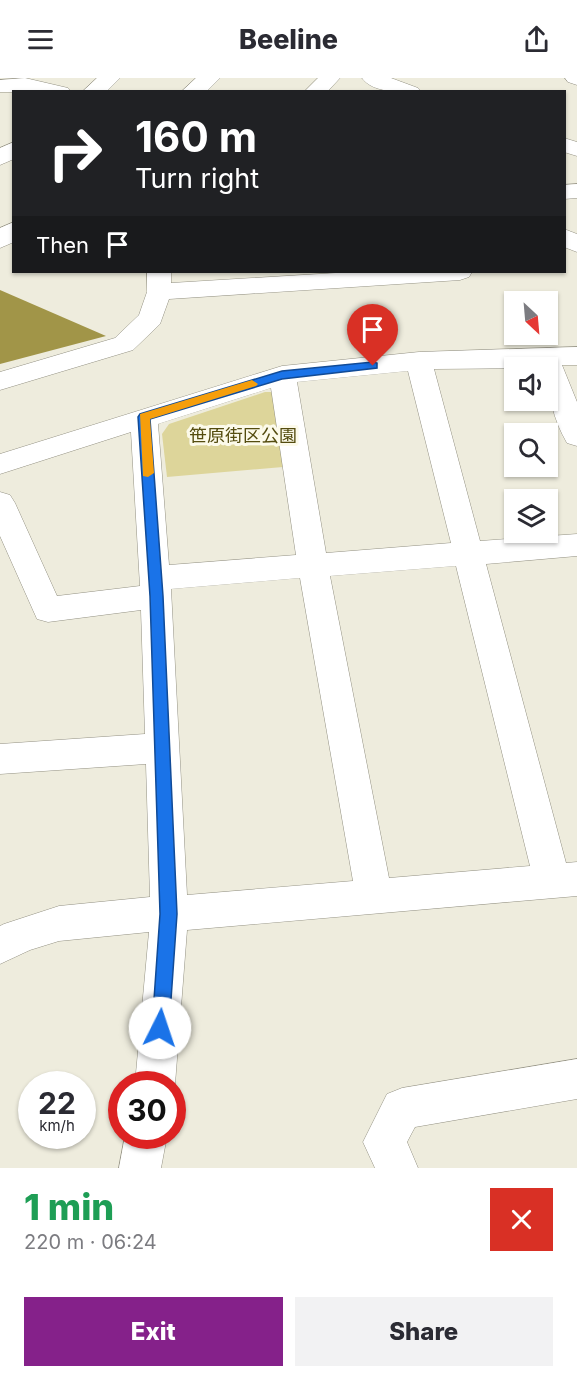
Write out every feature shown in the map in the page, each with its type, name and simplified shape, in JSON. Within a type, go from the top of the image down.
[{"type":"street","points":[[95,90],[110,78]]},
{"type":"street","points":[[194,90],[209,78]]},
{"type":"street","points":[[316,90],[330,78]]},
{"type":"street","points":[[372,78],[405,90]]},
{"type":"street","points":[[0,86],[24,84],[52,90]]},
{"type":"street","points":[[0,381],[124,344],[151,318],[159,282],[430,273]]},
{"type":"street","points":[[546,357],[577,356]]},
{"type":"street","points":[[0,464],[282,375],[419,361],[504,358]]},
{"type":"street","points":[[0,946],[16,935],[103,915],[168,914],[565,880],[469,553],[419,361]]},
{"type":"street","points":[[282,375],[313,566],[374,896]]},
{"type":"street","points":[[558,388],[577,436]]},
{"type":"street","points":[[144,417],[156,587],[168,914],[156,1071]]},
{"type":"street","points":[[0,503],[48,610],[156,587],[313,566],[577,544]]},
{"type":"street","points":[[0,759],[161,748]]},
{"type":"street","points":[[397,1168],[384,1142],[402,1108],[577,1079]]},
{"type":"street","points":[[140,1168],[144,1149]]},
{"type":"green space","name":"笹原街区公園","points":[[265,392],[273,392],[283,467],[167,477],[162,434],[169,424]]},
{"type":"shaded area","points":[[0,290],[106,336],[0,364]]},
{"type":"slow traffic","points":[[148,473],[144,417],[252,384]]},
{"type":"route","points":[[160,1028],[168,914],[156,596],[144,417],[282,375],[373,366]]}]
